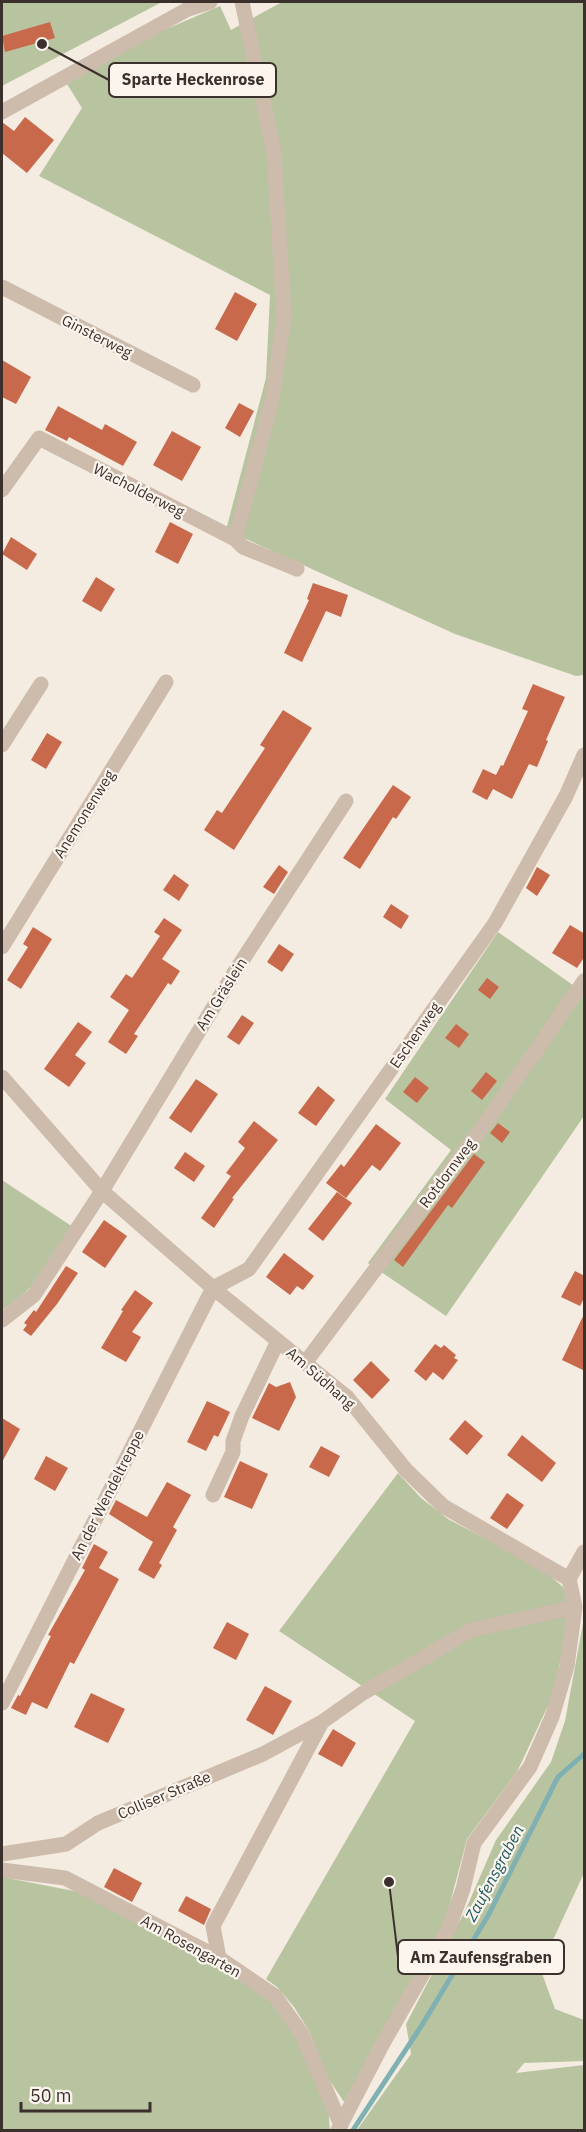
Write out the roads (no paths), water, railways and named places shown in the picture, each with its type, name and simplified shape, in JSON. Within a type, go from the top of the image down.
[{"type":"street","points":[[2,112],[189,9],[210,2]]},
{"type":"street","points":[[235,539],[272,400],[284,317],[274,152],[242,2]]},
{"type":"street","name":"Ginsterweg","points":[[2,287],[193,385]]},
{"type":"street","name":"Wacholderweg","points":[[2,490],[39,438],[235,539],[243,547],[297,568]]},
{"type":"street","name":"Anemonenweg","points":[[2,947],[166,682]]},
{"type":"street","points":[[2,745],[41,684]]},
{"type":"street","name":"Eschenweg","points":[[213,1288],[249,1269],[495,923],[566,796],[584,755]]},
{"type":"street","name":"Am Gräslein","points":[[102,1191],[236,970],[346,801]]},
{"type":"street","name":"Rotdornweg","points":[[305,1363],[492,1114],[585,981]]},
{"type":"street","name":"Am Südhang","points":[[2,1077],[102,1191],[213,1288],[347,1397],[406,1470],[443,1506],[569,1579]]},
{"type":"street","points":[[2,1320],[34,1294],[102,1191]]},
{"type":"street","name":"An der Wendeltreppe","points":[[2,1703],[213,1288]]},
{"type":"street","points":[[213,1495],[233,1452],[233,1441],[242,1416],[278,1341]]},
{"type":"street","points":[[340,2128],[382,2045],[449,1928],[463,1888],[474,1843],[530,1767],[552,1717],[567,1666],[574,1606],[569,1579],[585,1552]]},
{"type":"street","name":"Colliser Straße","points":[[2,1854],[66,1844],[98,1823],[263,1754],[322,1722],[363,1693],[471,1630],[574,1606]]},
{"type":"street","name":"Colliser Straße","points":[[219,1958],[213,1926],[322,1722]]},
{"type":"street","name":"Am Rosengarten","points":[[2,1870],[65,1878],[219,1958],[275,1996],[302,2034],[340,2128]]},
{"type":"waterway","name":"Zaufensgraben","points":[[353,2130],[422,2025],[489,1914],[558,1777],[584,1754]]},
{"type":"place","name":"Sparte Heckenrose","points":[[42,44]]},
{"type":"place","name":"Am Zaufensgraben","points":[[389,1882]]}]
